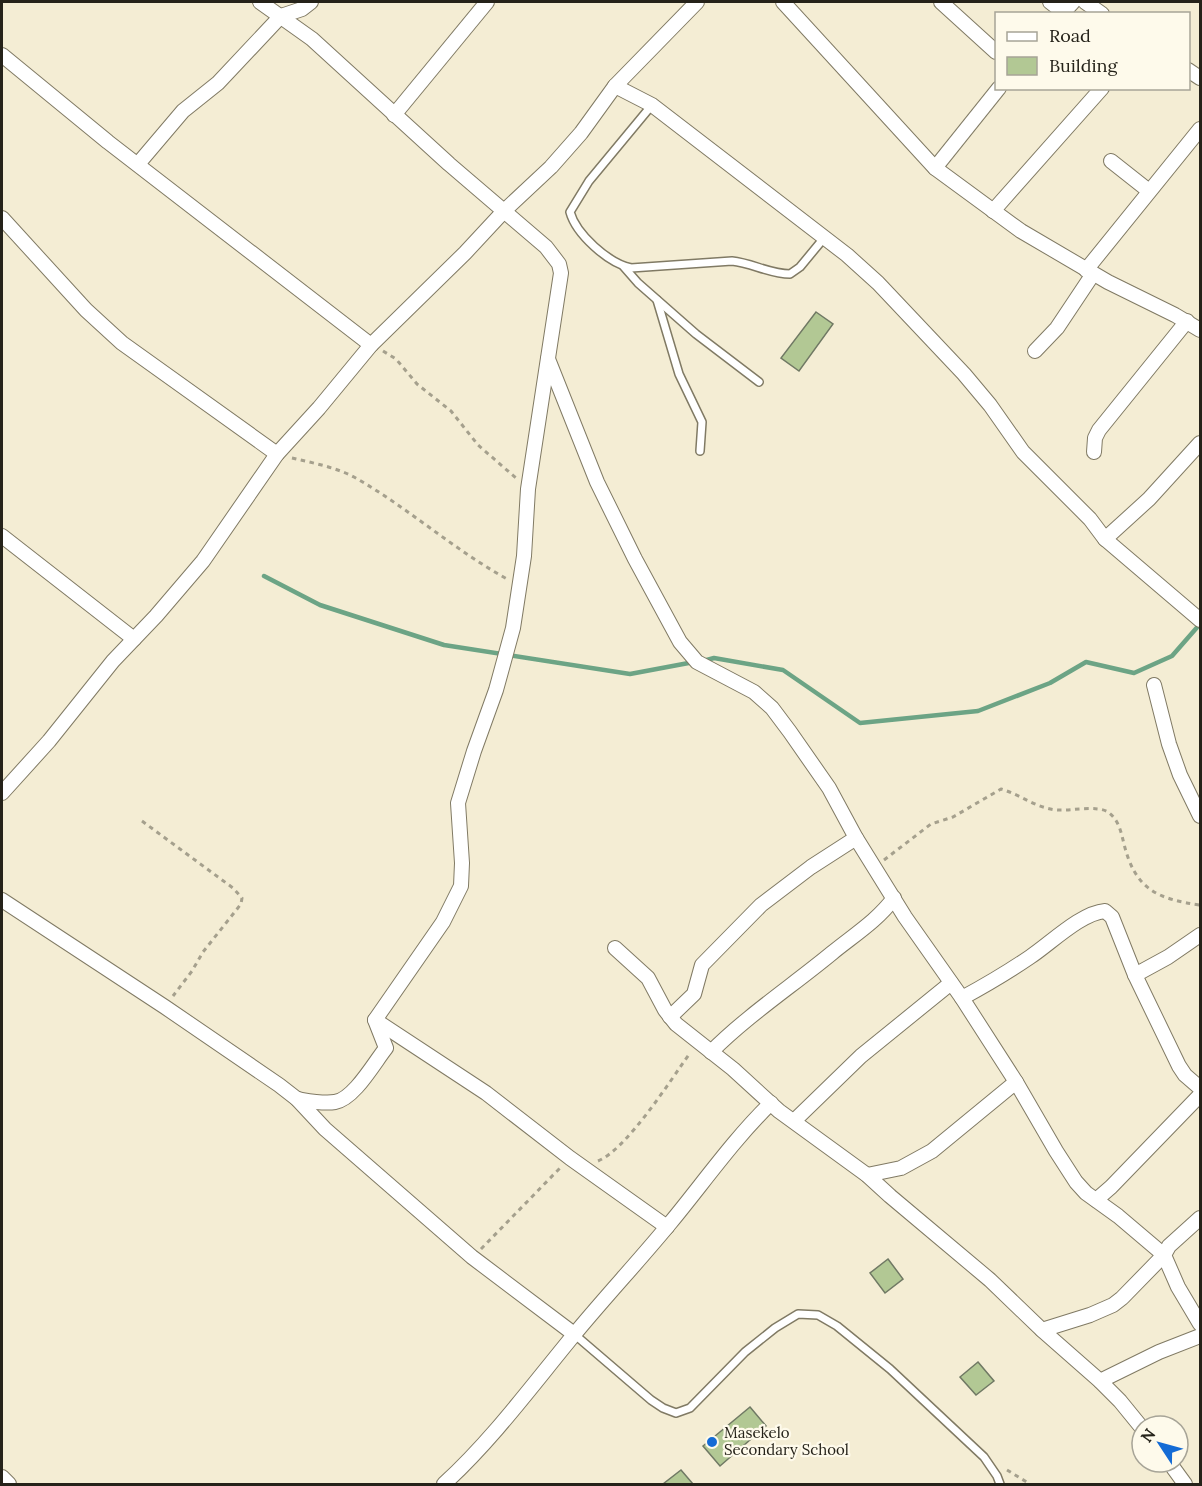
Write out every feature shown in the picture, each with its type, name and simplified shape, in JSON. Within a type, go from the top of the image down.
[{"type":"street","points":[[260,2],[337,60],[394,115],[546,246],[559,264],[561,273],[528,489],[528,523],[520,584],[507,655],[458,802],[462,862],[460,892],[443,922],[375,1020]]},
{"type":"street","points":[[138,164],[183,111],[228,73],[281,16],[303,9],[311,2]]},
{"type":"street","points":[[394,115],[487,2]]},
{"type":"street","points":[[783,2],[936,168],[1021,231],[1090,272],[1200,329]]},
{"type":"street","points":[[941,2],[995,51]]},
{"type":"street","points":[[1050,2],[1066,9]]},
{"type":"street","points":[[1085,2],[1099,12]]},
{"type":"street","points":[[2,793],[203,561],[277,454],[320,408],[371,345],[551,167],[581,133],[615,86],[694,3]]},
{"type":"street","points":[[2,55],[108,142],[371,345]]},
{"type":"street","points":[[615,86],[652,105],[847,255],[905,310],[990,405],[1023,452],[1090,519],[1106,539],[1200,620]]},
{"type":"street","points":[[936,168],[997,90]]},
{"type":"street","points":[[993,211],[1100,90]]},
{"type":"street","points":[[1035,351],[1057,328],[1090,272],[1149,191],[1200,129]]},
{"type":"street","points":[[1111,161],[1149,191]]},
{"type":"street","points":[[2,218],[86,310],[122,343],[277,454]]},
{"type":"street","points":[[1094,452],[1095,438],[1101,427],[1146,374],[1186,321]]},
{"type":"street","points":[[547,357],[597,482],[635,559],[681,642],[698,662],[754,692],[772,708],[812,762],[846,816],[856,838],[920,939],[962,998],[1016,1082],[1076,1182],[1164,1254],[1178,1287],[1200,1324]]},
{"type":"street","points":[[1106,539],[1168,479],[1200,443]]},
{"type":"street","points":[[2,536],[134,639]]},
{"type":"street","points":[[1154,685],[1169,744],[1180,775],[1197,800],[1200,816]]},
{"type":"street","points":[[670,1017],[694,994],[702,965],[761,905],[811,867],[856,838]]},
{"type":"street","points":[[711,1052],[757,1011],[872,923],[894,898]]},
{"type":"street","points":[[2,900],[266,1075],[472,1257],[574,1334]]},
{"type":"street","points":[[962,998],[1033,956],[1071,927],[1100,911],[1107,912],[1112,917],[1135,975],[1179,1066],[1185,1075],[1200,1088]]},
{"type":"street","points":[[1135,975],[1168,957],[1200,935]]},
{"type":"street","points":[[615,948],[648,978],[670,1017],[794,1122],[867,1175],[897,1203],[990,1280],[1100,1381],[1131,1414]]},
{"type":"street","points":[[794,1122],[861,1056],[951,983]]},
{"type":"street","points":[[297,1100],[330,1103],[347,1098],[386,1048],[375,1020]]},
{"type":"street","points":[[375,1020],[486,1093],[570,1158],[667,1227]]},
{"type":"street","points":[[867,1175],[901,1168],[932,1151],[1016,1082]]},
{"type":"street","points":[[1096,1200],[1200,1095]]},
{"type":"street","points":[[444,1485],[508,1416],[574,1334],[667,1227],[737,1138],[771,1103]]},
{"type":"street","points":[[1042,1330],[1090,1315],[1118,1302],[1169,1246],[1200,1218]]},
{"type":"street","points":[[1100,1381],[1200,1335]]},
{"type":"street","points":[[2,1477],[9,1485]]},
{"type":"lane","points":[[652,105],[589,181],[570,212],[573,222],[584,236],[610,258],[624,266],[637,268],[732,261],[743,262],[775,273],[790,274],[800,267],[824,238]]},
{"type":"lane","points":[[624,266],[638,284],[696,334],[759,382]]},
{"type":"lane","points":[[656,299],[679,375],[702,422],[700,451]]},
{"type":"lane","points":[[574,1334],[651,1400],[675,1413],[690,1407],[745,1352],[775,1329],[798,1314],[818,1315],[837,1326],[890,1368],[984,1457],[997,1476],[1000,1485]]},
{"type":"path","points":[[371,345],[396,359],[420,387],[456,416],[481,448],[528,489]]},
{"type":"path","points":[[277,454],[318,464],[353,477],[481,564],[520,584]]},
{"type":"path","points":[[874,866],[931,824],[953,817],[1001,789],[1039,807],[1073,811],[1097,808],[1108,812],[1118,822],[1129,862],[1138,880],[1147,888],[1166,897],[1200,905]]},
{"type":"path","points":[[142,821],[233,888],[242,898],[241,904],[203,951],[192,971],[165,1007]]},
{"type":"path","points":[[594,1161],[599,1161],[609,1155],[633,1130],[699,1042]]},
{"type":"path","points":[[472,1257],[570,1158]]},
{"type":"building","points":[[816,312],[833,324],[799,371],[781,358]]},
{"type":"building","points":[[888,1259],[903,1279],[885,1293],[870,1273]]},
{"type":"building","points":[[978,1362],[994,1381],[976,1395],[960,1377]]},
{"type":"building","points":[[750,1407],[766,1426],[720,1466],[703,1446]]},
{"type":"building","points":[[681,1470],[693,1484],[663,1484]]},
{"type":"waterway","points":[[264,576],[320,605],[444,645],[630,674],[694,662]]},
{"type":"waterway","points":[[703,661],[714,658],[783,670],[860,723],[978,711],[1050,683],[1086,662],[1134,673],[1172,656],[1200,624]]},
{"type":"place","name":"Masekelo Secondary School","points":[[712,1442]]}]
